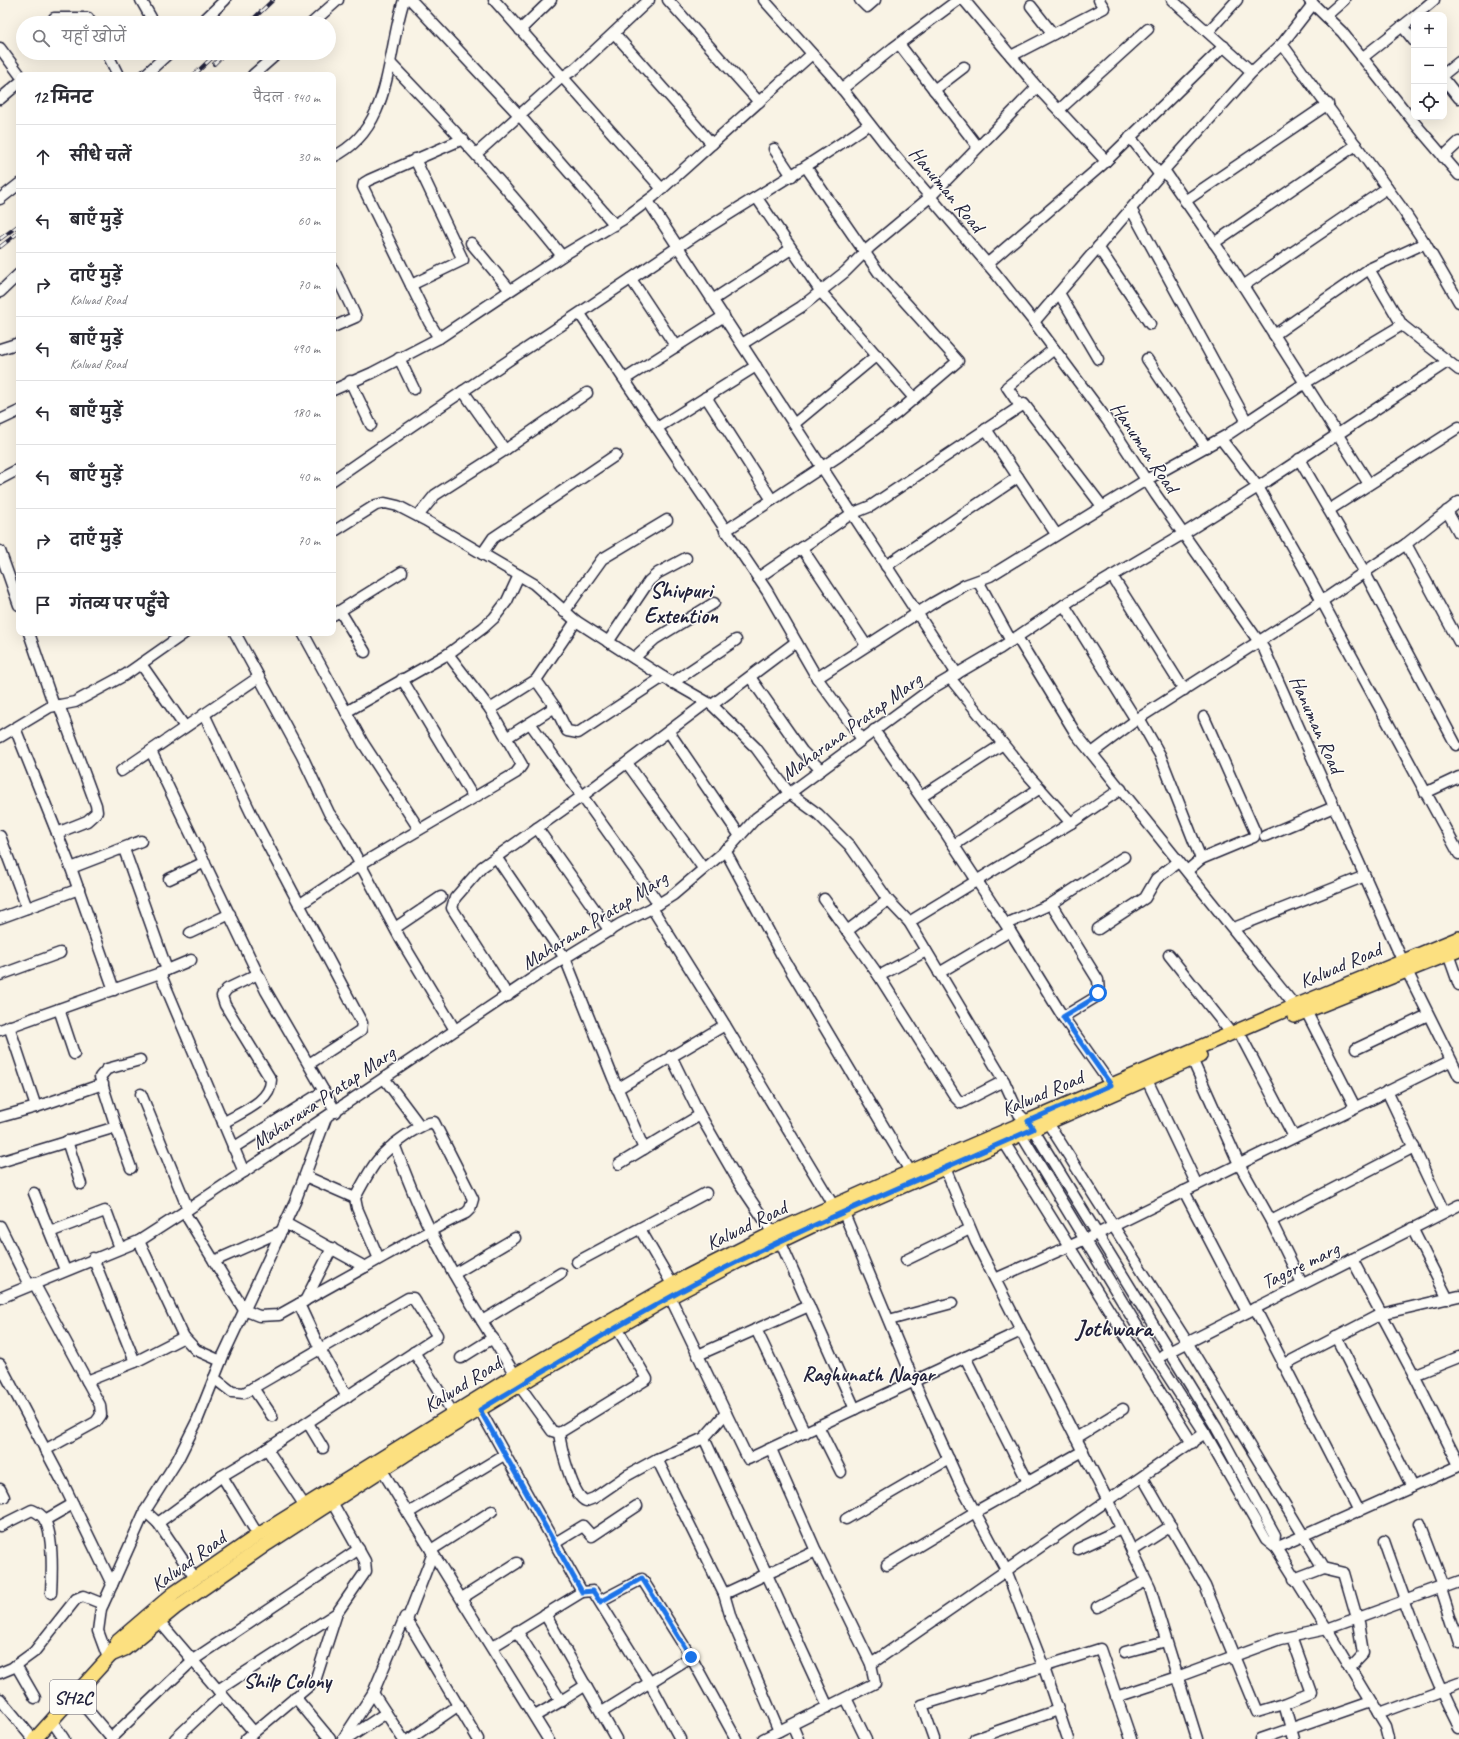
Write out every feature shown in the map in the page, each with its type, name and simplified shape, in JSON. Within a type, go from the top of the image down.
[{"type":"main road","name":"Kalwad Road","points":[[109,1656],[125,1649],[159,1621],[267,1544],[382,1470],[480,1410],[517,1380],[671,1290],[910,1171],[1023,1125],[1111,1085],[1236,1036],[1405,966],[1459,938]]},
{"type":"main road","name":"Kalwad Road","points":[[1405,966],[1453,952]]},
{"type":"main road","name":"Kalwad Road","points":[[839,1207],[945,1168],[1004,1142],[1023,1125],[1048,1123],[1192,1060],[1236,1036]]},
{"type":"main road","name":"Kalwad Road","points":[[34,1739],[52,1721],[109,1656],[118,1641],[174,1593],[195,1578],[258,1535],[453,1413],[617,1328],[671,1290]]},
{"type":"street","points":[[141,0],[150,16]]},
{"type":"street","points":[[209,16],[226,0]]},
{"type":"street","points":[[320,16],[338,0]]},
{"type":"street","points":[[336,156],[357,141],[376,113],[387,81],[391,64],[397,19],[404,0]]},
{"type":"street","points":[[411,0],[520,116],[615,224]]},
{"type":"street","points":[[494,0],[662,189]]},
{"type":"street","points":[[520,30],[551,0]]},
{"type":"street","points":[[476,154],[562,77],[575,69],[649,0]]},
{"type":"street","points":[[668,0],[759,102]]},
{"type":"street","name":"Hanuman Road","points":[[764,0],[842,89],[869,124],[1034,322],[1107,420],[1183,534],[1264,649],[1405,966],[1450,1061],[1459,1076]]},
{"type":"street","points":[[860,0],[867,7],[875,0]]},
{"type":"street","points":[[842,89],[958,0]]},
{"type":"street","points":[[964,0],[1037,87],[1106,161]]},
{"type":"street","points":[[1011,56],[1104,8],[1099,0]]},
{"type":"street","points":[[1172,0],[1252,72]]},
{"type":"street","points":[[1208,32],[1237,0]]},
{"type":"street","points":[[1326,16],[1344,0]]},
{"type":"street","points":[[1420,12],[1434,0]]},
{"type":"street","points":[[1034,322],[1162,173],[1252,72],[1282,44],[1311,2],[1342,32],[1412,120],[1459,175]]},
{"type":"street","points":[[1031,6],[1053,34]]},
{"type":"street","points":[[1362,58],[1411,19]]},
{"type":"street","points":[[1402,26],[1411,37]]},
{"type":"street","points":[[1059,110],[1148,29]]},
{"type":"street","points":[[614,33],[712,144]]},
{"type":"street","points":[[899,44],[978,147]]},
{"type":"street","points":[[1282,44],[1328,104],[1425,243],[1459,302]]},
{"type":"street","points":[[987,264],[1106,161],[1224,46]]},
{"type":"street","points":[[0,48],[18,72]]},
{"type":"street","points":[[336,388],[372,372],[438,338],[562,256],[615,224],[648,201],[812,54]]},
{"type":"street","points":[[110,60],[116,72]]},
{"type":"street","points":[[147,72],[161,60]]},
{"type":"street","points":[[256,72],[270,60]]},
{"type":"street","points":[[1447,72],[1459,62]]},
{"type":"street","points":[[391,64],[463,139],[491,173],[531,216],[562,256]]},
{"type":"street","points":[[934,90],[964,67]]},
{"type":"street","points":[[1447,83],[1459,98]]},
{"type":"street","points":[[0,99],[16,86]]},
{"type":"street","points":[[742,344],[801,307],[845,272],[930,196],[1037,87]]},
{"type":"street","points":[[1185,201],[1328,104]]},
{"type":"street","points":[[336,478],[631,279],[792,176],[869,124]]},
{"type":"street","points":[[1130,137],[1185,201],[1214,243],[1369,484]]},
{"type":"street","points":[[438,338],[363,187],[364,183],[369,180],[463,139]]},
{"type":"street","points":[[1443,157],[1459,142]]},
{"type":"street","points":[[1214,243],[1356,144]]},
{"type":"street","points":[[774,149],[792,176]]},
{"type":"street","points":[[411,285],[463,260],[415,159]]},
{"type":"street","points":[[725,531],[822,468],[897,413],[958,361],[879,273],[806,166]]},
{"type":"street","points":[[0,199],[16,186]]},
{"type":"street","points":[[1243,286],[1387,188]]},
{"type":"street","points":[[757,198],[821,292],[914,398]]},
{"type":"street","points":[[648,201],[714,299],[851,514],[916,612],[954,676],[1003,744],[1071,823]]},
{"type":"street","points":[[1131,209],[1247,422]]},
{"type":"street","points":[[471,243],[510,290]]},
{"type":"street","points":[[1274,335],[1369,269],[1425,243]]},
{"type":"street","points":[[1098,247],[1150,324]]},
{"type":"street","points":[[714,299],[791,249]]},
{"type":"street","points":[[1369,269],[1402,325],[1459,370]]},
{"type":"street","points":[[336,275],[356,317],[336,326]]},
{"type":"street","points":[[0,292],[16,277]]},
{"type":"street","points":[[631,279],[676,347]]},
{"type":"street","points":[[1059,292],[1098,359]]},
{"type":"street","points":[[580,314],[758,578],[816,678],[862,739]]},
{"type":"street","points":[[625,380],[724,316]]},
{"type":"street","points":[[816,678],[916,612],[965,585],[990,576],[1102,506],[1220,439],[1305,383],[1402,325]]},
{"type":"street","points":[[0,349],[16,344]]},
{"type":"street","points":[[1020,406],[1007,387],[1054,349]]},
{"type":"street","points":[[794,424],[877,355]]},
{"type":"street","points":[[399,358],[414,389]]},
{"type":"street","points":[[1146,359],[1206,447]]},
{"type":"street","name":"Maharana Pratap Marg","points":[[0,1298],[139,1240],[186,1210],[336,1112],[455,1030],[565,958],[673,895],[725,850],[756,818],[931,689],[1014,639],[1064,605],[1258,487],[1448,362]]},
{"type":"street","points":[[657,428],[756,366]]},
{"type":"street","points":[[350,381],[371,425]]},
{"type":"street","points":[[463,391],[505,450]]},
{"type":"street","points":[[418,516],[435,495],[505,450],[587,393]]},
{"type":"street","points":[[706,397],[772,500]]},
{"type":"street","points":[[758,578],[851,514],[871,506],[1024,404],[1102,506]]},
{"type":"street","points":[[0,420],[16,412]]},
{"type":"street","points":[[1329,510],[1459,427]]},
{"type":"street","points":[[986,429],[1056,534]]},
{"type":"street","points":[[1220,439],[1258,487],[1322,601],[1425,793],[1459,853]]},
{"type":"street","points":[[482,554],[493,538],[616,455]]},
{"type":"street","points":[[1299,459],[1364,571],[1456,745]]},
{"type":"street","points":[[0,479],[16,470]]},
{"type":"street","points":[[886,566],[1018,477]]},
{"type":"street","points":[[336,530],[376,505],[385,502],[398,506],[418,516],[534,584],[576,621],[662,677],[709,704],[756,748],[789,793],[818,814],[850,846],[888,900],[908,922],[939,972],[1004,1081],[1023,1125],[1084,1240],[1272,1544],[1327,1629],[1386,1727],[1390,1739]]},
{"type":"street","points":[[1092,753],[1138,719],[1322,601],[1364,571],[1406,544],[1459,502]]},
{"type":"street","points":[[1447,511],[1459,534]]},
{"type":"street","points":[[564,612],[602,559],[667,520]]},
{"type":"street","points":[[1406,544],[1459,642]]},
{"type":"street","points":[[802,548],[866,645]]},
{"type":"street","points":[[0,551],[16,597]]},
{"type":"street","points":[[608,642],[649,581],[658,573],[686,558]]},
{"type":"street","points":[[365,652],[336,613],[402,572]]},
{"type":"street","points":[[346,712],[448,654],[494,618],[508,601],[518,575]]},
{"type":"street","points":[[1112,576],[1184,690]]},
{"type":"street","points":[[978,581],[1076,734],[1178,862],[1300,1009],[1355,1107]]},
{"type":"street","points":[[634,658],[654,639],[714,603]]},
{"type":"street","points":[[1064,605],[1160,755],[1201,859]]},
{"type":"street","points":[[490,709],[536,680],[576,621]]},
{"type":"street","points":[[32,636],[56,705],[96,805],[97,812],[87,821],[57,833]]},
{"type":"street","points":[[0,737],[56,705],[75,702],[87,697],[125,676],[181,636]]},
{"type":"street","points":[[237,636],[302,756],[329,813],[343,832],[395,928],[455,1030]]},
{"type":"street","points":[[305,636],[363,743],[419,828]]},
{"type":"street","points":[[672,683],[736,640]]},
{"type":"street","points":[[508,996],[452,908],[455,898],[482,867],[669,732],[750,677],[796,642]]},
{"type":"street","points":[[299,905],[419,828],[516,773],[522,765],[490,709],[448,654]]},
{"type":"street","points":[[141,664],[185,727]]},
{"type":"street","points":[[121,771],[259,677]]},
{"type":"street","points":[[536,680],[555,707],[567,731],[578,733],[662,677]]},
{"type":"street","points":[[750,677],[802,751],[821,770]]},
{"type":"street","points":[[402,679],[473,797]]},
{"type":"street","points":[[506,738],[555,707]]},
{"type":"street","points":[[204,714],[251,813],[362,1023],[361,1030],[309,1064]]},
{"type":"street","points":[[1187,871],[1201,859],[1254,837],[1255,832],[1204,717]]},
{"type":"street","points":[[530,723],[655,906],[726,1025],[839,1207],[890,1320],[914,1381],[949,1459],[1006,1570],[1044,1668],[1068,1739]]},
{"type":"street","points":[[14,728],[71,868],[114,990]]},
{"type":"street","points":[[874,730],[954,845],[1008,927],[1063,1017],[1111,1085]]},
{"type":"street","points":[[669,732],[740,836]]},
{"type":"street","points":[[921,797],[1003,744]]},
{"type":"street","points":[[151,751],[266,991],[336,1112]]},
{"type":"street","points":[[627,763],[703,868]]},
{"type":"street","points":[[1425,793],[1459,777]]},
{"type":"street","points":[[954,845],[1040,788]]},
{"type":"street","points":[[908,922],[978,881],[1071,823],[1121,789]]},
{"type":"street","points":[[1265,836],[1334,807]]},
{"type":"street","points":[[537,828],[610,931]]},
{"type":"street","points":[[0,836],[27,908]]},
{"type":"street","points":[[71,868],[124,849],[141,841]]},
{"type":"street","points":[[124,849],[164,972],[232,1148],[244,1172]]},
{"type":"street","points":[[725,850],[781,954],[910,1171]]},
{"type":"street","points":[[496,857],[565,958],[617,1089],[644,1149]]},
{"type":"street","points":[[939,972],[1008,927],[1051,904],[1124,857]]},
{"type":"street","points":[[169,879],[205,862]]},
{"type":"street","points":[[1098,929],[1145,898],[1156,879],[1178,862]]},
{"type":"street","points":[[1234,928],[1365,876]]},
{"type":"street","points":[[0,918],[79,889]]},
{"type":"street","points":[[395,928],[441,897]]},
{"type":"street","points":[[824,899],[879,976],[956,1098],[961,1103],[1004,1081]]},
{"type":"street","points":[[847,931],[888,900]]},
{"type":"street","points":[[1051,904],[1098,980],[1099,987],[1096,997],[1063,1017]]},
{"type":"street","points":[[190,933],[230,914]]},
{"type":"street","points":[[879,976],[926,951]]},
{"type":"street","points":[[1453,952],[1459,984]]},
{"type":"street","points":[[0,975],[60,953]]},
{"type":"street","points":[[1169,956],[1236,1036],[1294,1137]]},
{"type":"street","points":[[36,1107],[5,1028],[164,972],[191,960]]},
{"type":"street","points":[[223,1123],[255,1105],[265,1097],[271,1088],[271,1080],[225,1005],[222,996],[227,989],[258,974]]},
{"type":"street","points":[[59,1009],[74,1054]]},
{"type":"street","points":[[1356,1049],[1428,1015]]},
{"type":"street","points":[[617,1089],[726,1025]]},
{"type":"street","points":[[672,1056],[700,1114],[740,1184],[776,1237],[855,1409]]},
{"type":"street","points":[[131,1168],[100,1076],[107,1069],[140,1060]]},
{"type":"street","points":[[1192,1060],[1239,1164],[1271,1221],[1302,1284]]},
{"type":"street","points":[[995,1279],[1114,1226],[1450,1061]]},
{"type":"street","points":[[384,1078],[420,1126]]},
{"type":"street","points":[[1147,1080],[1197,1185]]},
{"type":"street","points":[[0,1117],[36,1107],[103,1084]]},
{"type":"street","points":[[232,1148],[324,1091]]},
{"type":"street","points":[[1388,1091],[1444,1212]]},
{"type":"street","points":[[141,1094],[186,1210],[214,1261],[244,1310],[259,1316],[267,1317],[279,1315],[366,1267],[430,1229],[466,1213],[470,1209],[473,1199],[434,1122],[420,1126],[394,1144],[373,1164],[355,1198],[357,1208],[379,1259]]},
{"type":"street","points":[[619,1164],[700,1114]]},
{"type":"street","points":[[109,1656],[98,1631],[103,1604],[145,1511],[178,1459],[197,1421],[221,1361],[284,1227],[305,1176],[326,1118]]},
{"type":"street","points":[[1048,1123],[1187,1342],[1322,1568]]},
{"type":"street","points":[[1023,1125],[1097,1234],[1216,1427],[1276,1534],[1272,1544]]},
{"type":"street","points":[[0,1162],[116,1127]]},
{"type":"street","points":[[67,1141],[81,1184]]},
{"type":"street","points":[[1004,1142],[1192,1443]]},
{"type":"street","points":[[394,1144],[419,1207],[454,1274],[517,1380],[552,1431],[559,1433],[646,1379],[617,1328]]},
{"type":"street","points":[[1271,1221],[1414,1147]]},
{"type":"street","points":[[945,1168],[970,1229],[1108,1501],[1146,1581],[1197,1739]]},
{"type":"street","points":[[305,1176],[355,1198]]},
{"type":"street","points":[[1184,1191],[1283,1365],[1359,1511]]},
{"type":"street","points":[[577,1262],[706,1192]]},
{"type":"street","points":[[34,1193],[65,1270]]},
{"type":"street","name":"Tagore marg","points":[[1157,1359],[1187,1342],[1459,1205]]},
{"type":"street","points":[[50,1232],[105,1211],[120,1248]]},
{"type":"street","points":[[0,1226],[100,1405],[101,1415],[96,1422],[45,1450]]},
{"type":"street","points":[[214,1261],[284,1227],[332,1248],[366,1267]]},
{"type":"street","points":[[1412,1228],[1448,1299]]},
{"type":"street","points":[[640,1229],[671,1290],[698,1355],[748,1459],[1022,1331]]},
{"type":"street","points":[[906,1260],[970,1229]]},
{"type":"street","points":[[454,1274],[515,1238]]},
{"type":"street","points":[[139,1240],[184,1337],[196,1350],[221,1361]]},
{"type":"street","points":[[302,1302],[332,1248]]},
{"type":"street","points":[[93,1258],[135,1362]]},
{"type":"street","points":[[1272,1544],[1302,1536],[1459,1465],[1414,1375],[1352,1259]]},
{"type":"street","points":[[482,1321],[561,1273]]},
{"type":"street","points":[[1283,1365],[1381,1314],[1459,1296]]},
{"type":"street","points":[[158,1523],[222,1476],[308,1423],[437,1336],[413,1298],[410,1297],[244,1393],[235,1393],[214,1378]]},
{"type":"street","points":[[302,1302],[320,1349],[347,1396]]},
{"type":"street","points":[[890,1320],[952,1303]]},
{"type":"street","points":[[698,1355],[809,1306]]},
{"type":"street","points":[[756,1330],[805,1432]]},
{"type":"street","points":[[87,1381],[135,1362],[184,1337]]},
{"type":"street","points":[[1336,1337],[1412,1487]]},
{"type":"street","points":[[461,1358],[493,1338]]},
{"type":"street","points":[[414,1352],[453,1413]]},
{"type":"street","points":[[965,1357],[1028,1482]]},
{"type":"street","points":[[1414,1375],[1459,1357]]},
{"type":"street","points":[[0,1364],[5,1384],[45,1450],[112,1585]]},
{"type":"street","points":[[253,1388],[272,1416]]},
{"type":"street","points":[[1076,1438],[1123,1409]]},
{"type":"street","points":[[480,1410],[582,1592]]},
{"type":"street","points":[[559,1433],[562,1450],[576,1492],[582,1500],[586,1501],[594,1498],[626,1476],[657,1459],[704,1438],[726,1413]]},
{"type":"street","points":[[308,1423],[323,1448]]},
{"type":"street","points":[[818,1426],[841,1472]]},
{"type":"street","points":[[871,1664],[1205,1434]]},
{"type":"street","points":[[704,1438],[828,1707]]},
{"type":"street","points":[[267,1449],[305,1506]]},
{"type":"street","points":[[763,1739],[792,1726],[875,1683],[871,1664],[816,1551],[771,1449]]},
{"type":"street","points":[[887,1565],[975,1512],[1083,1452]]},
{"type":"street","points":[[408,1514],[504,1455]]},
{"type":"street","points":[[657,1459],[724,1594],[731,1618],[779,1731]]},
{"type":"street","points":[[846,1519],[949,1459]]},
{"type":"street","points":[[382,1470],[548,1739]]},
{"type":"street","points":[[222,1476],[258,1535]]},
{"type":"street","points":[[1142,1478],[1205,1586],[1258,1712],[1284,1704],[1311,1693],[1291,1637]]},
{"type":"street","points":[[246,1739],[253,1731],[315,1682],[337,1612],[366,1570],[365,1560],[332,1502]]},
{"type":"street","points":[[45,1520],[73,1504]]},
{"type":"street","points":[[554,1543],[583,1526],[592,1536],[637,1506]]},
{"type":"street","points":[[0,1526],[32,1510],[39,1513],[45,1520],[52,1560],[51,1593]]},
{"type":"street","points":[[145,1511],[158,1523],[195,1578]]},
{"type":"street","points":[[407,1620],[432,1551],[492,1511]]},
{"type":"street","points":[[1420,1524],[1442,1587],[1459,1644]]},
{"type":"street","points":[[1132,1551],[1171,1526]]},
{"type":"street","points":[[1078,1549],[1121,1529]]},
{"type":"street","points":[[1384,1541],[1404,1601],[1440,1691],[1459,1727]]},
{"type":"street","points":[[75,1694],[111,1738],[193,1660],[359,1549]]},
{"type":"street","points":[[724,1594],[768,1575],[816,1551]]},
{"type":"street","points":[[462,1598],[517,1563]]},
{"type":"street","points":[[1294,1579],[1322,1568],[1344,1573],[1357,1618],[1363,1653],[1350,1667]]},
{"type":"street","points":[[600,1602],[642,1578],[691,1657],[736,1739]]},
{"type":"street","points":[[1097,1607],[1146,1581]]},
{"type":"street","points":[[1116,1696],[1177,1677],[1291,1637],[1327,1629],[1459,1581]]},
{"type":"street","points":[[492,1647],[582,1592],[593,1591],[650,1683],[680,1739]]},
{"type":"street","points":[[0,1673],[16,1665],[34,1652],[76,1599],[83,1596],[103,1604]]},
{"type":"street","points":[[175,1739],[220,1692],[337,1612]]},
{"type":"street","points":[[545,1614],[616,1739]]},
{"type":"street","points":[[343,1739],[373,1693],[405,1617],[478,1739]]},
{"type":"street","points":[[159,1621],[253,1731]]},
{"type":"street","points":[[517,1631],[561,1701]]},
{"type":"street","points":[[1125,1652],[1166,1641]]},
{"type":"street","points":[[934,1739],[922,1706],[1100,1649],[1129,1739]]},
{"type":"street","points":[[602,1712],[691,1657]]},
{"type":"street","points":[[16,1665],[35,1698]]},
{"type":"street","points":[[1378,1714],[1459,1684]]},
{"type":"street","points":[[535,1716],[586,1685]]},
{"type":"street","points":[[373,1693],[403,1739]]},
{"type":"street","points":[[295,1697],[330,1739]]},
{"type":"street","points":[[846,1698],[866,1739]]},
{"type":"street","points":[[0,1699],[34,1739]]},
{"type":"street","points":[[1261,1739],[1370,1701]]},
{"type":"street","points":[[1284,1704],[1294,1739]]},
{"type":"street","points":[[410,1739],[459,1705]]},
{"type":"street","points":[[975,1739],[1058,1710]]},
{"type":"street","points":[[347,1739],[386,1713]]},
{"type":"street","points":[[52,1721],[64,1739]]},
{"type":"street","points":[[792,1726],[798,1739]]},
{"type":"railway","points":[[256,16],[273,0]]},
{"type":"railway","points":[[197,72],[210,60]]},
{"type":"railway","points":[[214,64],[218,60]]},
{"type":"railway","points":[[0,239],[16,227]]},
{"type":"railway","points":[[0,247],[16,234]]},
{"type":"district","name":"Shivpuri Extention","points":[[681,602]]},
{"type":"district","name":"Jothwara","points":[[1114,1328]]},
{"type":"district","name":"Raghunath Nagar","points":[[868,1374]]},
{"type":"district","name":"Shilp Colony","points":[[287,1681]]},
{"type":"route","points":[[691,1657],[642,1578],[600,1602],[593,1591],[582,1592],[480,1410],[554,1364],[670,1297],[740,1260],[814,1225],[1033,1129],[1028,1121],[1111,1085],[1063,1017],[1096,997],[1098,993]]}]
